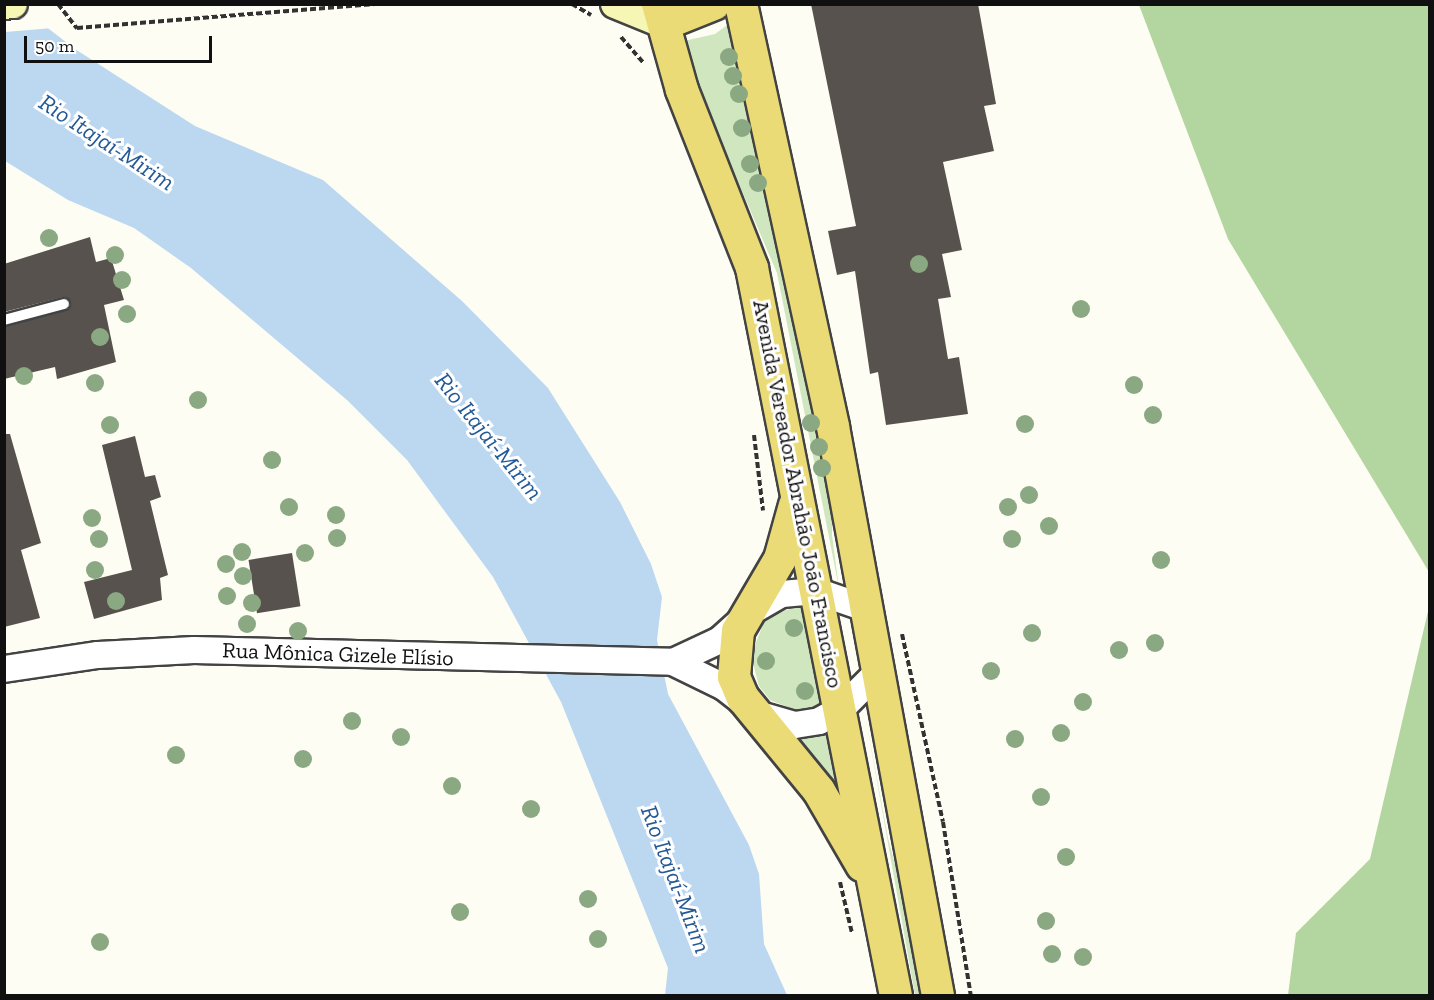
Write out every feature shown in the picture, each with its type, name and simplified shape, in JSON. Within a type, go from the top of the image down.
[{"type":"main road","points":[[4,5],[13,4]]},
{"type":"main road","points":[[608,17],[661,14],[714,4]]},
{"type":"main road","name":"Avenida Vereador Abrahão João Francisco","points":[[741,4],[868,609],[938,996]]},
{"type":"main road","name":"Avenida Vereador Abrahão João Francisco","points":[[661,14],[682,90],[752,268],[798,490],[896,996]]},
{"type":"main road","points":[[798,490],[780,559],[743,619],[733,665],[750,707],[828,805],[879,901]]},
{"type":"street","name":"Rua Mônica Gizele Elísio","points":[[664,662],[720,640],[771,598],[816,591],[868,609]]},
{"type":"street","name":"Rua Mônica Gizele Elísio","points":[[4,669],[170,650],[664,662],[710,679],[771,720],[795,725],[819,721],[841,709],[880,670]]},
{"type":"lane","points":[[4,320],[64,304]]},
{"type":"path","points":[[58,4],[77,28],[375,4]]},
{"type":"path","points":[[572,4],[608,17],[647,67]]},
{"type":"path","points":[[753,427],[763,513]]},
{"type":"path","points":[[839,877],[855,943]]},
{"type":"green space","points":[[1139,5],[1429,5],[1429,572],[1228,239]]},
{"type":"green space","points":[[730,23],[809,396],[833,475],[832,535],[839,588],[777,273],[697,85],[684,41],[715,34]]},
{"type":"green space","points":[[804,603],[830,705],[803,713],[770,700],[759,686],[751,656],[765,619]]},
{"type":"green space","points":[[1429,607],[1429,995],[1288,995],[1296,933],[1370,859]]},
{"type":"green space","points":[[865,714],[888,838],[930,995],[915,995]]},
{"type":"green space","points":[[834,731],[844,796],[791,735]]},
{"type":"water","name":"Rio Itajaí-Mirim","points":[[4,5],[18,5],[75,49],[195,126],[323,180],[462,301],[548,388],[620,502],[651,564],[662,597],[657,640],[668,694],[749,845],[759,874],[764,944],[787,995],[665,995],[668,968],[561,702],[493,577],[407,460],[347,400],[191,268],[134,228],[68,200],[5,161]]},
{"type":"pier","points":[[22,4],[53,28],[5,32],[5,5]]},
{"type":"building","points":[[811,4],[978,4],[996,104],[984,106],[994,151],[943,162],[962,250],[942,254],[951,297],[938,299],[948,359],[959,357],[968,414],[886,425],[878,372],[870,374],[855,271],[837,275],[828,231],[856,226]]},
{"type":"building","points":[[90,237],[96,262],[111,258],[124,300],[104,305],[116,362],[57,379],[55,367],[4,379],[4,327],[71,305],[63,297],[4,312],[4,264]]},
{"type":"building","points":[[4,434],[10,434],[41,543],[21,550],[40,618],[4,627]]},
{"type":"building","points":[[135,436],[145,477],[155,475],[161,497],[150,501],[168,575],[160,578],[162,600],[94,619],[84,582],[132,570],[102,445]]},
{"type":"building","points":[[292,553],[300,606],[257,613],[249,560]]}]
